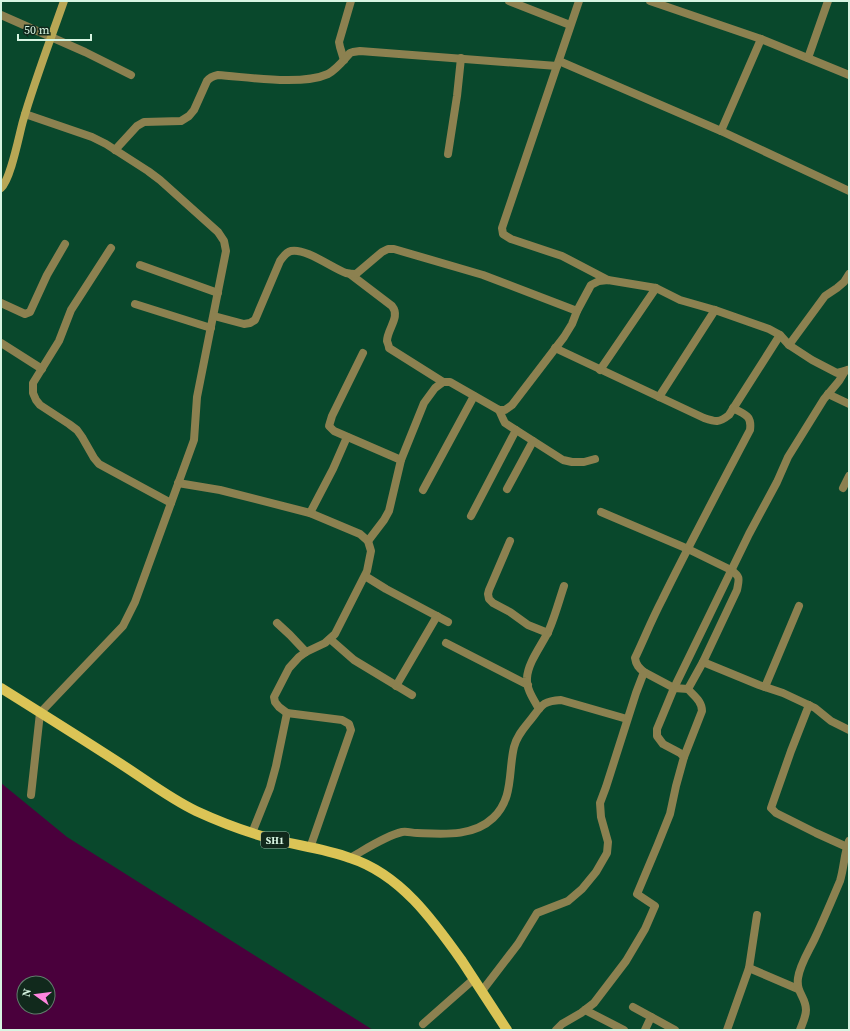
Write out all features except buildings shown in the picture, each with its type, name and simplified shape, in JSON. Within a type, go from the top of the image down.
[{"type":"main road","name":"SH1","points":[[1,688],[123,765],[164,793],[213,819],[276,840],[350,858],[369,865],[381,873],[406,893],[439,930],[474,979],[507,1030]]},
{"type":"street","points":[[2,186],[9,172],[25,114],[64,1]]},
{"type":"street","points":[[344,60],[339,42],[351,1]]},
{"type":"street","points":[[509,1],[570,25]]},
{"type":"street","points":[[578,1],[502,228],[503,234],[511,239],[562,256],[608,280],[656,288],[680,300],[715,310],[769,329],[780,335],[789,345],[812,360],[837,372],[847,370]]},
{"type":"street","points":[[650,1],[761,39],[849,75]]},
{"type":"street","points":[[808,58],[828,1]]},
{"type":"street","points":[[1,15],[85,52],[131,75]]},
{"type":"street","points":[[721,131],[761,39]]},
{"type":"street","points":[[115,150],[137,126],[144,122],[182,121],[189,116],[194,110],[207,82],[214,76],[218,75],[281,80],[309,79],[329,73],[337,68],[353,52],[360,51],[558,63],[721,131],[849,191]]},
{"type":"street","points":[[448,154],[458,96],[461,58]]},
{"type":"street","points":[[25,114],[92,137],[154,175],[218,232],[224,241],[226,251],[212,328],[197,397],[194,440],[135,602],[123,626],[40,713],[31,795]]},
{"type":"street","points":[[1,303],[25,314],[30,312],[47,275],[65,244]]},
{"type":"street","points":[[111,248],[71,310],[59,341],[33,383],[32,393],[40,405],[77,430],[99,464],[171,502]]},
{"type":"street","points":[[350,274],[356,274],[382,252],[388,249],[394,249],[482,275],[577,311]]},
{"type":"street","points":[[214,316],[244,324],[255,320],[280,261],[286,253],[292,251],[301,252],[350,274],[392,306],[395,310],[395,315],[387,341],[389,348],[443,382],[450,382],[499,410],[506,410],[512,405],[564,337],[591,285],[599,281],[608,280]]},
{"type":"street","points":[[140,265],[218,293]]},
{"type":"street","points":[[789,345],[825,296],[838,288],[849,274]]},
{"type":"street","points":[[600,370],[656,288]]},
{"type":"street","points":[[135,304],[212,328]]},
{"type":"street","points":[[659,397],[715,310]]},
{"type":"street","points":[[555,348],[715,422],[722,420],[729,415],[780,335]]},
{"type":"street","points":[[1,343],[42,369]]},
{"type":"street","points":[[363,353],[332,416],[329,426],[334,431],[401,460]]},
{"type":"street","points":[[684,757],[680,752],[662,744],[657,736],[657,729],[674,688],[788,457],[813,416],[847,370]]},
{"type":"street","points":[[368,541],[389,511],[401,460],[424,403],[435,388],[443,382]]},
{"type":"street","points":[[828,394],[849,404]]},
{"type":"street","points":[[423,490],[474,396]]},
{"type":"street","points":[[556,1030],[562,1024],[586,1010],[594,1003],[626,961],[645,929],[656,906],[637,894],[670,814],[684,757],[702,711],[702,706],[699,700],[688,689],[674,688],[644,672],[636,663],[635,658],[688,548],[750,430],[751,423],[748,417],[733,408]]},
{"type":"street","points":[[499,410],[505,423],[563,460],[584,462],[595,459]]},
{"type":"street","points":[[471,516],[516,430]]},
{"type":"street","points":[[310,513],[333,469],[347,437]]},
{"type":"street","points":[[507,489],[533,441]]},
{"type":"street","points":[[843,488],[849,476]]},
{"type":"street","points":[[178,483],[220,490],[310,513],[360,534],[368,541],[371,551],[367,571],[343,622],[335,634],[325,643],[299,657],[289,668],[274,697],[275,702],[279,707],[287,713],[342,720],[349,724],[351,730],[310,848]]},
{"type":"street","points":[[601,512],[688,548],[737,574],[739,579],[737,590],[703,662],[688,689]]},
{"type":"street","points":[[510,541],[489,590],[489,599],[528,625],[548,633]]},
{"type":"street","points":[[365,576],[448,622]]},
{"type":"street","points":[[539,710],[528,685],[527,679],[529,668],[548,633],[564,586]]},
{"type":"street","points":[[765,687],[800,606]]},
{"type":"street","points":[[396,686],[437,616]]},
{"type":"street","points":[[277,623],[290,634],[306,652]]},
{"type":"street","points":[[330,639],[354,660],[412,695]]},
{"type":"street","points":[[446,643],[528,685]]},
{"type":"street","points":[[703,662],[783,693],[809,705],[831,721],[849,730]]},
{"type":"street","points":[[482,991],[518,944],[537,913],[568,901],[582,889],[596,872],[607,853],[608,842],[601,817],[600,803],[644,672]]},
{"type":"street","points":[[350,858],[390,836],[404,832],[459,833],[479,828],[493,818],[504,804],[509,790],[515,745],[520,734],[542,705],[550,700],[561,700],[627,719]]},
{"type":"street","points":[[800,1030],[806,1009],[798,988],[800,970],[845,877],[843,864],[848,844],[816,833],[776,813],[771,808],[809,705]]},
{"type":"street","points":[[252,833],[270,788],[287,713]]},
{"type":"street","points":[[737,1030],[728,1028],[749,968],[757,915]]},
{"type":"street","points":[[749,968],[798,988]]},
{"type":"street","points":[[423,1024],[474,979]]},
{"type":"street","points":[[633,1007],[670,1029]]},
{"type":"street","points":[[586,1010],[624,1030]]},
{"type":"street","points":[[645,1030],[651,1017]]},
{"type":"shaded area","points":[[1,783],[67,837],[373,1030],[1,1030]]}]
